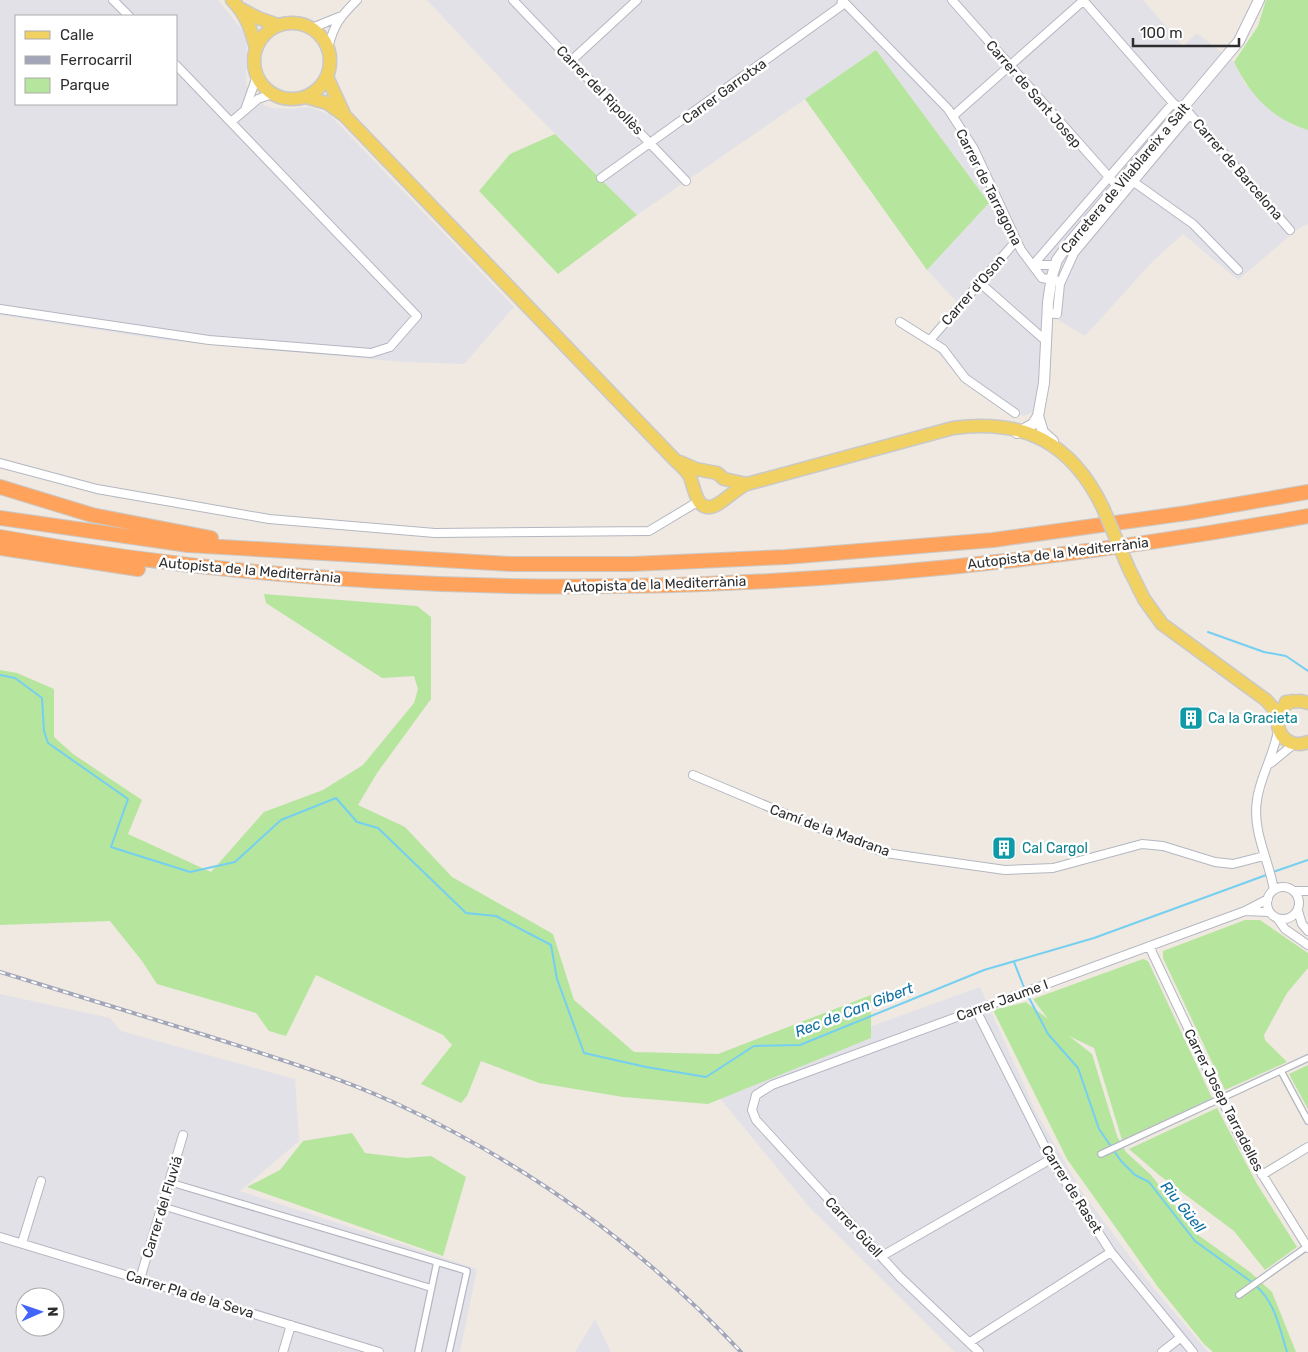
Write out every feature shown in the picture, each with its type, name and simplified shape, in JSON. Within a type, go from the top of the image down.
[{"type":"highway","points":[[0,488],[92,515],[213,539],[246,548]]},
{"type":"highway","name":"Autopista de la Mediterrània","points":[[0,518],[188,545],[511,564],[704,562],[887,550],[1023,536],[1186,513],[1308,492]]},
{"type":"highway","name":"Autopista de la Mediterrània","points":[[0,537],[174,564],[461,586],[561,587],[708,584],[832,577],[995,562],[1148,542],[1308,516]]},
{"type":"highway","points":[[0,548],[154,571],[174,564]]},
{"type":"main road","points":[[236,4],[258,18],[278,25],[296,23],[312,28],[324,40],[328,48],[330,63],[327,77],[315,93],[292,100],[272,94],[264,88],[257,76],[254,59],[256,48],[261,38],[278,25]]},
{"type":"main road","points":[[236,4],[251,28],[256,48]]},
{"type":"main road","points":[[327,77],[345,116]]},
{"type":"main road","points":[[306,97],[327,104],[345,116],[676,460],[694,484]]},
{"type":"main road","points":[[707,472],[698,476],[694,484],[694,494],[698,501],[710,506],[719,504],[747,484],[961,427],[1000,426],[1037,436],[1071,459],[1090,481],[1129,570],[1144,599],[1162,624],[1266,700],[1276,710],[1278,730],[1286,740],[1294,744],[1308,743]]},
{"type":"main road","points":[[937,434],[975,432],[1016,438],[1048,451],[1075,472],[1101,503]]},
{"type":"main road","points":[[676,460],[707,472],[717,473],[724,479],[747,484]]},
{"type":"main road","points":[[724,479],[727,488],[725,498]]},
{"type":"main road","points":[[1266,700],[1308,703]]},
{"type":"main road","points":[[1278,717],[1281,709],[1292,702]]},
{"type":"street","points":[[113,0],[128,15]]},
{"type":"street","points":[[328,48],[333,28],[340,16],[358,0]]},
{"type":"street","name":"Carrer del Ripollès","points":[[513,0],[686,181]]},
{"type":"street","points":[[572,60],[636,0]]},
{"type":"street","name":"Carrer de Tarragona","points":[[842,0],[953,116],[974,149],[1016,241],[1033,265],[1051,279]]},
{"type":"street","name":"Carrer Garrotxa","points":[[601,178],[841,6],[842,0]]},
{"type":"street","name":"Carrer de Sant Josep","points":[[952,0],[1008,66],[1113,183]]},
{"type":"street","points":[[953,116],[1083,0]]},
{"type":"street","name":"Carrer de Barcelona","points":[[1083,0],[1173,103],[1186,112],[1290,230]]},
{"type":"street","name":"Carretera de Vilablareix a Salt","points":[[1039,411],[1044,384],[1047,313],[1051,279],[1055,265],[1113,183],[1125,176],[1186,112],[1239,41],[1258,0]]},
{"type":"street","points":[[312,28],[340,16]]},
{"type":"street","points":[[0,309],[209,340],[371,353],[390,347],[418,316],[178,67]]},
{"type":"street","points":[[246,107],[257,76]]},
{"type":"street","points":[[231,122],[246,107],[258,99],[272,94]]},
{"type":"street","points":[[1033,265],[1113,183],[1173,103]]},
{"type":"street","points":[[1047,313],[1057,314],[1051,279],[1135,182],[1186,112]]},
{"type":"street","points":[[1125,176],[1193,224],[1238,270]]},
{"type":"street","name":"Carrer d'Oson","points":[[930,340],[1016,241]]},
{"type":"street","points":[[1033,265],[1055,265]]},
{"type":"street","points":[[979,282],[1046,341]]},
{"type":"street","points":[[900,322],[943,349],[964,378],[1014,413]]},
{"type":"street","points":[[961,427],[981,422],[1018,424],[1031,418],[1039,411]]},
{"type":"street","points":[[975,432],[984,430],[1023,432],[1033,424],[1039,411]]},
{"type":"street","points":[[1039,411],[1042,432],[1072,455],[1085,469],[1090,481]]},
{"type":"street","points":[[0,462],[98,489],[269,519],[435,533],[649,531],[698,501]]},
{"type":"street","points":[[1277,889],[1265,858],[1257,827],[1256,809],[1261,782],[1270,765],[1278,730]]},
{"type":"street","points":[[1270,765],[1294,744]]},
{"type":"street","name":"Camí de la Madrana","points":[[693,775],[818,828],[886,853],[920,858],[1005,870],[1044,869],[1076,864],[1142,844],[1163,846],[1215,862],[1233,864],[1265,858]]},
{"type":"street","points":[[1277,889],[1308,891]]},
{"type":"street","points":[[1277,889],[1268,899],[1269,912],[1278,919],[1285,929],[1308,945]]},
{"type":"street","points":[[1294,891],[1300,902],[1298,911],[1302,924],[1308,931]]},
{"type":"street","name":"Carrer Jaume I","points":[[759,1091],[1245,911],[1268,899]]},
{"type":"street","name":"Carrer Jaume I","points":[[1245,911],[1269,912]]},
{"type":"street","points":[[1278,919],[1288,919],[1298,911]]},
{"type":"street","name":"Carrer Josep Tarradelles","points":[[1149,946],[1220,1099],[1262,1175],[1308,1247]]},
{"type":"street","name":"Carrer de Raset","points":[[976,1010],[1051,1159],[1111,1252],[1188,1350]]},
{"type":"street","points":[[1101,1154],[1308,1058]]},
{"type":"street","points":[[1281,1071],[1308,1121]]},
{"type":"street","name":"Carrer Güell","points":[[759,1091],[752,1105],[756,1120],[900,1277],[979,1352]]},
{"type":"street","name":"Carrer del Fluviá","points":[[140,1279],[184,1135]]},
{"type":"street","points":[[1262,1175],[1308,1147]]},
{"type":"street","points":[[882,1256],[1051,1159]]},
{"type":"street","points":[[22,1243],[41,1181]]},
{"type":"street","points":[[169,1182],[467,1271],[449,1352]]},
{"type":"street","points":[[162,1206],[432,1288]]},
{"type":"street","name":"Carrer Pla de la Seva","points":[[0,1237],[379,1352]]},
{"type":"street","points":[[1239,1295],[1308,1247]]},
{"type":"street","points":[[970,1342],[1111,1252]]},
{"type":"street","points":[[418,1352],[438,1262]]},
{"type":"street","points":[[283,1352],[291,1325]]},
{"type":"street","points":[[1162,1352],[1180,1338]]},
{"type":"shaded area","points":[[0,0],[218,0],[247,36],[246,85],[264,105],[272,108],[292,109],[310,107],[330,115],[514,307],[464,364],[404,362],[164,340],[0,315]]},
{"type":"shaded area","points":[[427,0],[1143,0],[1183,46],[1197,33],[1234,62],[1245,84],[1292,125],[1308,130],[1308,224],[1299,228],[1238,280],[1183,234],[1154,260],[1085,336],[1053,317],[1045,408],[1023,416],[957,375],[927,340],[956,301],[927,270],[989,203],[876,50],[637,215],[518,97]]},
{"type":"shaded area","points":[[980,987],[1036,1112],[1082,1192],[1151,1285],[1208,1352],[955,1352],[810,1208],[709,1085]]},
{"type":"shaded area","points":[[0,994],[110,1018],[121,1031],[295,1079],[299,1141],[240,1191],[477,1269],[460,1352],[0,1352]]},
{"type":"shaded area","points":[[595,1319],[611,1352],[575,1352]]},
{"type":"green space","points":[[1266,0],[1308,0],[1308,130],[1284,119],[1264,104],[1247,85],[1234,62],[1258,26]]},
{"type":"green space","points":[[876,50],[989,203],[927,270],[805,99]]},
{"type":"green space","points":[[555,134],[637,215],[558,274],[479,191],[510,154]]},
{"type":"green space","points":[[264,594],[417,606],[431,617],[431,699],[377,773],[358,805],[405,827],[452,877],[553,934],[574,1000],[634,1052],[718,1054],[871,995],[871,1038],[708,1104],[623,1097],[539,1083],[481,1061],[467,1096],[461,1103],[421,1084],[452,1045],[443,1035],[316,975],[286,1036],[269,1031],[256,1013],[157,984],[142,961],[110,921],[0,925],[0,670],[17,673],[54,689],[54,737],[73,754],[142,800],[128,834],[211,872],[264,812],[323,790],[363,765],[414,703],[418,689],[414,676],[382,678],[266,603]]},
{"type":"green space","points":[[1245,920],[1260,920],[1308,953],[1308,968],[1287,993],[1264,1035],[1265,1040],[1287,1062],[1225,1090],[1163,958],[1163,951]]},
{"type":"green space","points":[[1143,959],[1148,961],[1212,1098],[1122,1140],[1094,1048],[1069,1036],[1092,1054],[1117,1136],[1126,1152],[1151,1175],[1198,1235],[1250,1272],[1272,1292],[1296,1352],[1213,1352],[1204,1344],[1158,1287],[1067,1159],[993,1010],[1026,1002],[1048,1019],[1033,999]]},
{"type":"green space","points":[[1308,1065],[1308,1109],[1289,1074]]},
{"type":"green space","points":[[1217,1108],[1257,1184],[1297,1247],[1265,1270],[1234,1231],[1159,1175],[1129,1149]]},
{"type":"green space","points":[[352,1133],[365,1153],[406,1158],[431,1156],[466,1177],[443,1256],[247,1187],[280,1170],[303,1141]]},
{"type":"waterway","points":[[1208,632],[1264,652],[1286,656],[1308,671]]},
{"type":"waterway","name":"Rec de Can Gibert","points":[[0,675],[15,678],[42,698],[44,731],[48,743],[128,799],[111,847],[190,872],[235,862],[281,820],[336,798],[357,822],[378,828],[466,913],[496,916],[551,945],[557,979],[584,1053],[646,1067],[706,1077],[754,1046],[800,1045],[984,970],[1094,938],[1269,874]]},
{"type":"waterway","name":"Rec de Can Gibert","points":[[1273,872],[1308,860]]},
{"type":"waterway","name":"Riu Güell","points":[[1014,962],[1025,990]]},
{"type":"waterway","name":"Riu Güell","points":[[1027,994],[1048,1034],[1078,1068],[1099,1129],[1121,1161],[1135,1175],[1149,1182],[1195,1241],[1253,1283]]},
{"type":"waterway","name":"Riu Güell","points":[[1256,1286],[1272,1308],[1287,1352]]},
{"type":"railway","points":[[0,972],[304,1067],[373,1093],[443,1127],[490,1152],[536,1180],[623,1243],[664,1277],[741,1352]]},
{"type":"place","name":"Ca la Gracieta","points":[[1191,718]]},
{"type":"place","name":"Cal Cargol","points":[[1004,848]]}]
